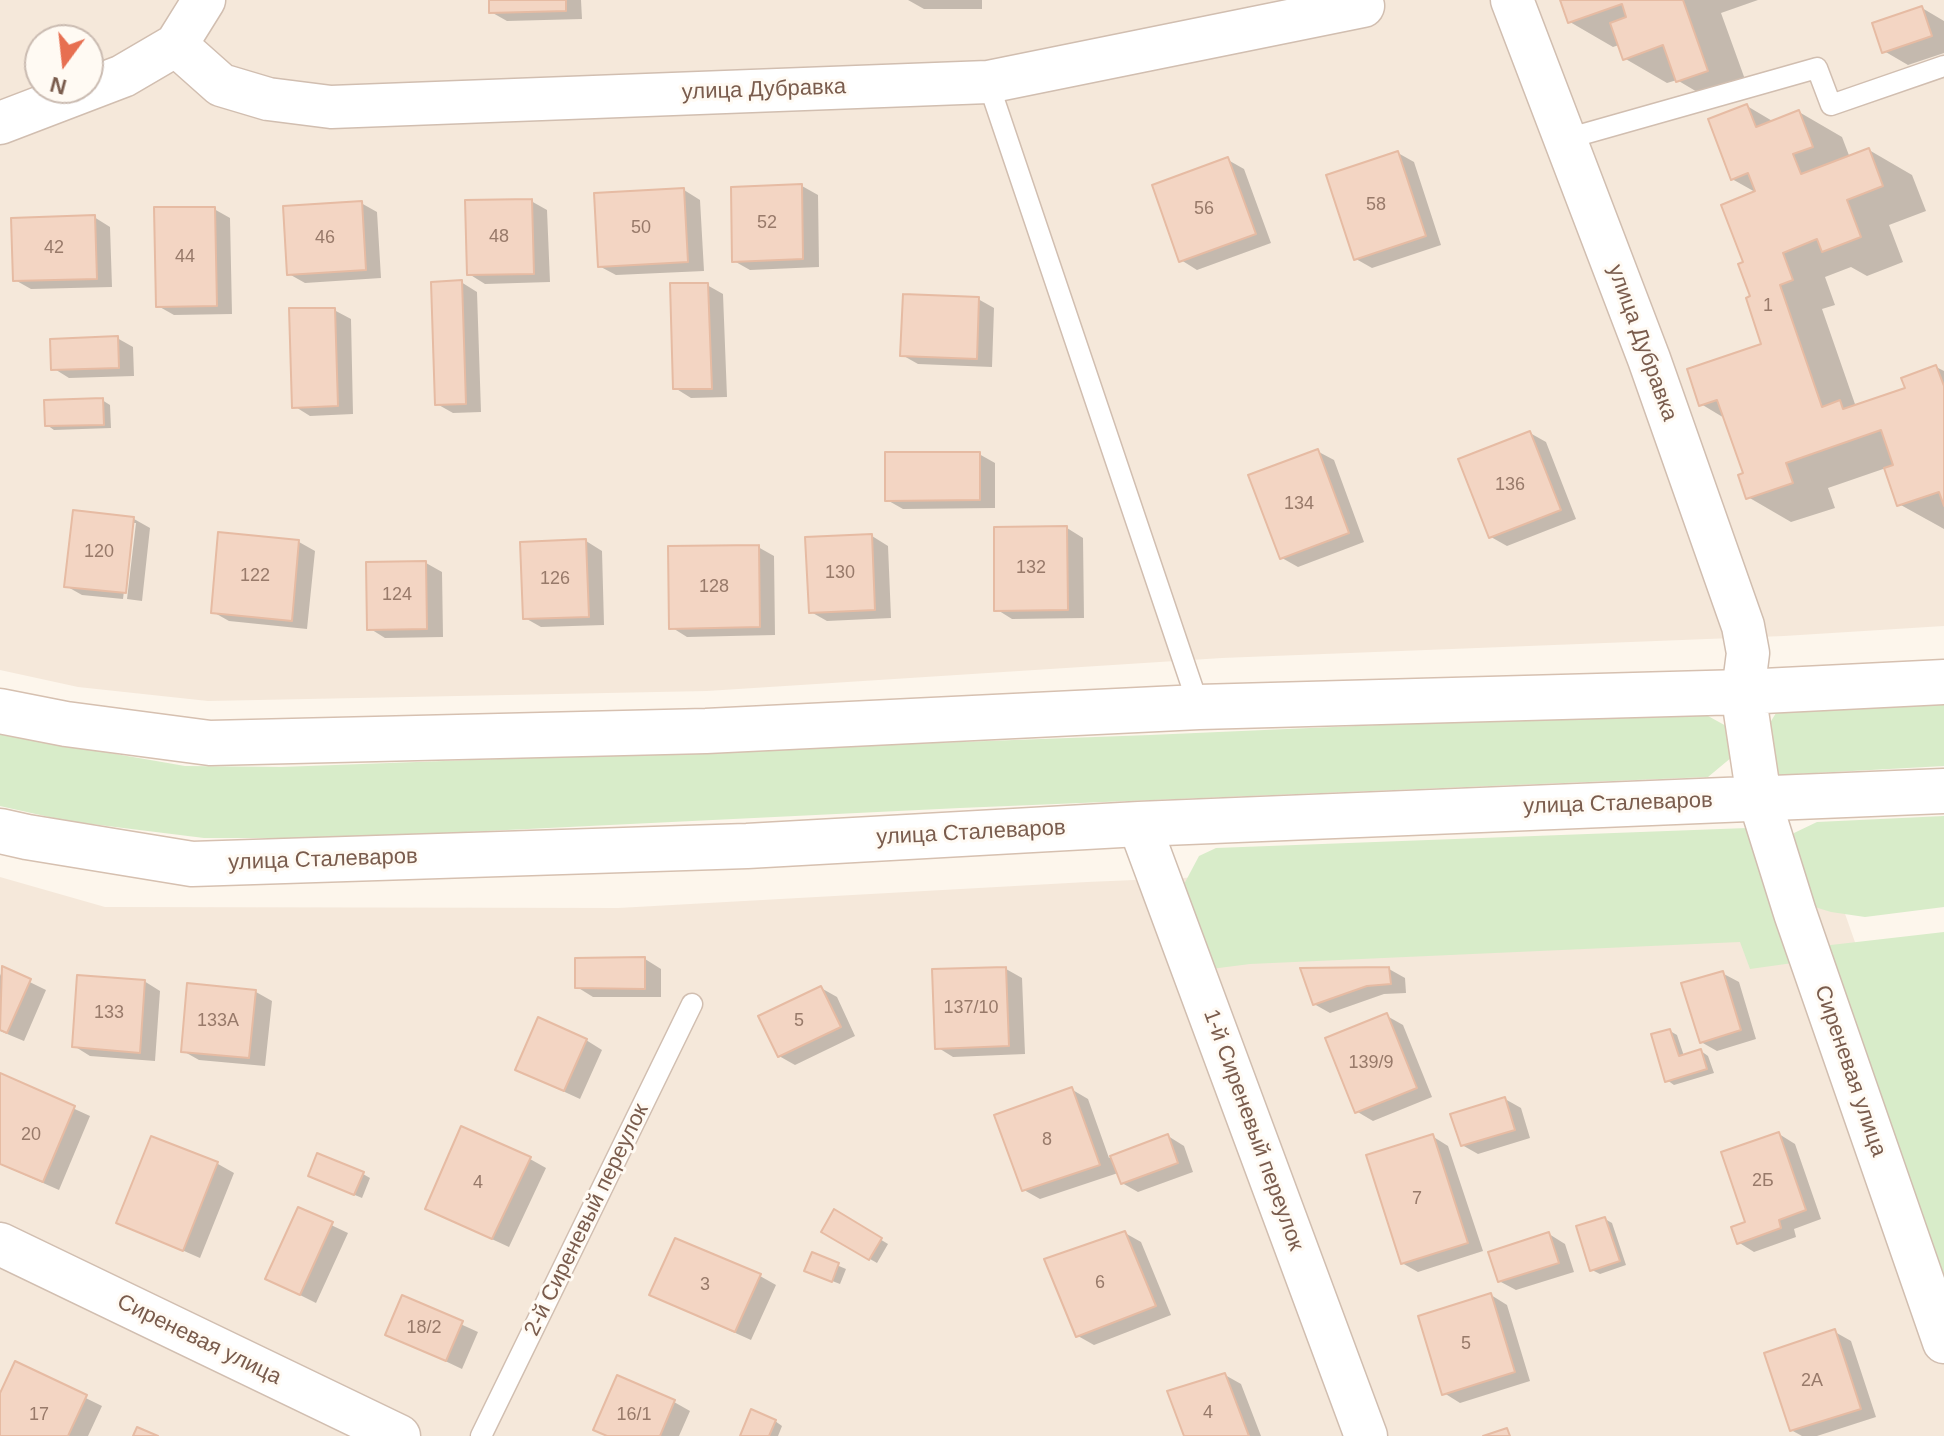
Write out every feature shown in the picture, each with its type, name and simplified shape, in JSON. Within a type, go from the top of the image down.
[{"type":"main road","points":[[0,711],[66,724],[210,743],[706,731],[1199,707],[1743,692],[1944,682]]},
{"type":"main road","points":[[1743,692],[1759,798]]},
{"type":"main road","name":"улица Сталеваров","points":[[0,831],[192,864],[747,846],[1139,824],[1944,791]]},
{"type":"street","points":[[0,123],[123,76],[176,45],[204,0]]},
{"type":"street","name":"улица Дубравка","points":[[1512,0],[1649,359],[1743,626],[1748,653],[1743,692]]},
{"type":"street","name":"улица Дубравка","points":[[176,45],[221,85],[268,99],[331,107],[988,82],[1363,6]]},
{"type":"street","name":"Сиреневая улица","points":[[1759,798],[1795,913],[1944,1342]]},
{"type":"street","name":"1-й Сиреневый переулок","points":[[1139,824],[1366,1436]]},
{"type":"street","name":"Сиреневая улица","points":[[0,1244],[399,1436]]},
{"type":"lane","points":[[1566,139],[1817,68],[1831,105],[1944,66]]},
{"type":"lane","points":[[988,82],[1199,707]]},
{"type":"lane","name":"2-й Сиреневый переулок","points":[[481,1436],[692,1004]]},
{"type":"shaded area","points":[[0,0],[1944,0],[1944,626],[1784,636],[1222,658],[707,691],[208,701],[78,687],[0,670]]},
{"type":"shaded area","points":[[1823,851],[1944,1196],[1944,1436],[0,1436],[0,877],[105,907],[618,908],[1087,882]]},
{"type":"green space","points":[[1944,703],[1944,766],[1779,775],[1764,757],[1765,731],[1776,713]]},
{"type":"green space","points":[[1699,711],[1728,727],[1732,757],[1708,777],[960,808],[342,838],[204,838],[67,821],[0,806],[0,734],[185,766],[281,767]]},
{"type":"green space","points":[[1944,816],[1944,907],[1865,917],[1808,905],[1789,845],[1794,833],[1817,822]]},
{"type":"green space","points":[[1747,828],[1800,962],[1750,969],[1740,942],[1250,964],[1211,969],[1182,888],[1199,856],[1216,848]]},
{"type":"green space","points":[[1944,932],[1944,1287],[1822,946]]},
{"type":"building","points":[[489,0],[566,0],[566,11],[489,13]]},
{"type":"building","points":[[1560,0],[1683,0],[1708,71],[1676,82],[1663,45],[1623,60],[1610,23],[1626,17],[1622,4],[1568,23]]},
{"type":"building","points":[[1922,6],[1932,36],[1882,53],[1872,23]]},
{"type":"building","points":[[1747,104],[1756,127],[1799,110],[1813,147],[1793,154],[1801,174],[1869,148],[1883,186],[1847,200],[1861,237],[1822,252],[1817,239],[1783,253],[1793,280],[1780,285],[1822,407],[1840,400],[1843,409],[1905,388],[1901,378],[1936,365],[1944,386],[1944,506],[1939,492],[1897,506],[1884,468],[1893,465],[1881,430],[1786,463],[1793,483],[1746,499],[1738,475],[1743,473],[1717,400],[1699,406],[1687,369],[1761,344],[1746,298],[1750,296],[1738,264],[1743,262],[1721,205],[1755,191],[1748,173],[1731,180],[1708,119]]},
{"type":"building","points":[[1398,151],[1426,236],[1354,260],[1326,175]]},
{"type":"building","points":[[1228,157],[1256,234],[1179,262],[1152,185]]},
{"type":"building","points":[[802,184],[803,259],[732,262],[731,187]]},
{"type":"building","points":[[684,188],[688,262],[598,267],[594,193]]},
{"type":"building","points":[[532,199],[534,274],[467,275],[465,200]]},
{"type":"building","points":[[362,201],[366,270],[287,275],[283,206]]},
{"type":"building","points":[[154,207],[215,207],[217,306],[156,307]]},
{"type":"building","points":[[95,215],[97,279],[13,281],[11,218]]},
{"type":"building","points":[[462,280],[466,404],[435,405],[431,282]]},
{"type":"building","points":[[670,283],[708,283],[712,389],[673,389]]},
{"type":"building","points":[[903,294],[979,297],[977,359],[900,356]]},
{"type":"building","points":[[289,308],[335,308],[338,406],[292,408]]},
{"type":"building","points":[[118,336],[119,368],[51,370],[50,339]]},
{"type":"building","points":[[103,398],[104,425],[45,426],[44,400]]},
{"type":"building","points":[[1530,431],[1561,510],[1489,538],[1458,459]]},
{"type":"building","points":[[1318,449],[1349,533],[1280,559],[1248,475]]},
{"type":"building","points":[[885,452],[980,452],[980,500],[885,501]]},
{"type":"building","points":[[73,510],[134,517],[126,593],[64,587]]},
{"type":"building","points":[[1067,526],[1068,610],[994,611],[994,527]]},
{"type":"building","points":[[218,532],[299,540],[292,621],[211,613]]},
{"type":"building","points":[[872,534],[875,610],[809,613],[805,537]]},
{"type":"building","points":[[586,539],[589,617],[523,619],[520,542]]},
{"type":"building","points":[[759,545],[760,627],[669,629],[668,546]]},
{"type":"building","points":[[426,561],[427,629],[367,630],[366,562]]},
{"type":"building","points":[[645,957],[645,989],[575,988],[575,958]]},
{"type":"building","points":[[2,966],[31,979],[7,1033],[0,1030]]},
{"type":"building","points":[[1006,967],[1009,1046],[935,1049],[932,969]]},
{"type":"building","points":[[1389,967],[1391,984],[1367,986],[1313,1005],[1300,968]]},
{"type":"building","points":[[1723,971],[1741,1030],[1700,1043],[1681,983]]},
{"type":"building","points":[[77,975],[145,980],[140,1053],[72,1047]]},
{"type":"building","points":[[187,983],[256,990],[249,1058],[181,1052]]},
{"type":"building","points":[[821,986],[841,1027],[778,1057],[758,1016]]},
{"type":"building","points":[[1387,1013],[1417,1088],[1355,1113],[1325,1038]]},
{"type":"building","points":[[538,1017],[587,1039],[564,1091],[515,1070]]},
{"type":"building","points":[[1670,1029],[1679,1056],[1701,1049],[1707,1069],[1665,1082],[1651,1034]]},
{"type":"building","points":[[0,1073],[75,1106],[43,1182],[0,1164]]},
{"type":"building","points":[[1072,1087],[1100,1165],[1022,1191],[994,1115]]},
{"type":"building","points":[[1505,1097],[1515,1130],[1461,1146],[1450,1114]]},
{"type":"building","points":[[461,1126],[531,1157],[492,1239],[425,1209]]},
{"type":"building","points":[[1779,1132],[1806,1210],[1779,1220],[1781,1228],[1737,1244],[1731,1227],[1745,1222],[1721,1152]]},
{"type":"building","points":[[1168,1134],[1178,1163],[1121,1184],[1110,1156]]},
{"type":"building","points":[[1433,1134],[1468,1243],[1401,1264],[1366,1155]]},
{"type":"building","points":[[151,1136],[218,1162],[183,1251],[116,1223]]},
{"type":"building","points":[[317,1153],[364,1172],[354,1195],[308,1176]]},
{"type":"building","points":[[298,1207],[333,1222],[300,1295],[265,1279]]},
{"type":"building","points":[[834,1209],[882,1238],[869,1260],[821,1232]]},
{"type":"building","points":[[1605,1217],[1620,1261],[1590,1271],[1576,1226]]},
{"type":"building","points":[[1125,1231],[1156,1306],[1076,1337],[1044,1259]]},
{"type":"building","points":[[1549,1232],[1559,1263],[1498,1282],[1488,1252]]},
{"type":"building","points":[[675,1238],[761,1274],[735,1332],[649,1295]]},
{"type":"building","points":[[812,1252],[839,1263],[832,1282],[804,1271]]},
{"type":"building","points":[[1491,1293],[1515,1372],[1442,1395],[1418,1316]]},
{"type":"building","points":[[402,1295],[463,1321],[446,1361],[385,1335]]},
{"type":"building","points":[[1835,1329],[1861,1409],[1790,1431],[1764,1353]]},
{"type":"building","points":[[15,1361],[87,1395],[68,1436],[0,1436],[0,1393]]},
{"type":"building","points":[[1225,1373],[1249,1436],[1184,1436],[1167,1391]]},
{"type":"building","points":[[617,1375],[675,1400],[660,1436],[607,1436],[593,1430]]},
{"type":"building","points":[[751,1409],[776,1420],[769,1436],[740,1436]]},
{"type":"building","points":[[137,1427],[158,1436],[133,1436]]},
{"type":"building","points":[[1507,1428],[1510,1436],[1483,1436]]}]
